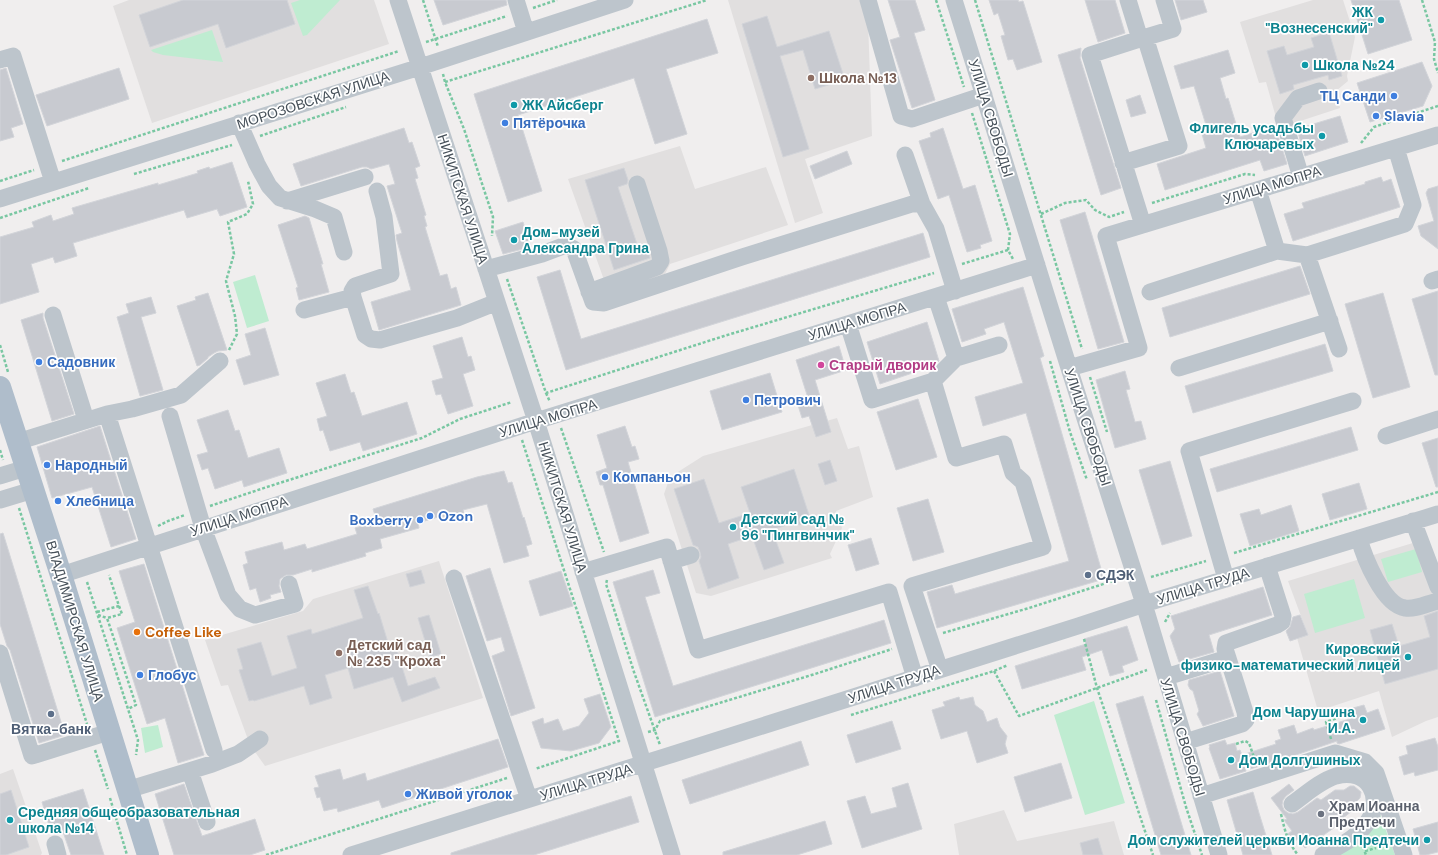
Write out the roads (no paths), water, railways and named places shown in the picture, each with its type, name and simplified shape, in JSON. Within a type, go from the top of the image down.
[{"type":"main road","name":"ВЛАДИМИРСКАЯ УЛИЦА","points":[[4,381],[11,473],[16,495],[60,575],[115,793],[148,855]]},
{"type":"street","name":"НИКИТСКАЯ УЛИЦА","points":[[399,0],[536,421],[672,855]]},
{"type":"street","name":"МОРОЗОВСКАЯ УЛИЦА","points":[[0,199],[526,32],[608,3],[625,0]]},
{"type":"street","points":[[868,0],[894,97],[901,116],[912,119],[976,98]]},
{"type":"street","name":"УЛИЦА СВОБОДЫ","points":[[954,0],[976,98],[1037,266],[1144,604],[1220,855]]},
{"type":"street","points":[[1123,164],[1179,146],[1143,38],[1128,0]]},
{"type":"street","points":[[1143,225],[1090,55],[1173,29],[1164,0]]},
{"type":"street","points":[[518,6],[526,32]]},
{"type":"street","points":[[0,60],[12,56],[53,182]]},
{"type":"street","points":[[1301,177],[1283,118],[1298,98],[1319,91]]},
{"type":"street","points":[[239,124],[257,164],[269,186],[280,198],[334,217],[344,252]]},
{"type":"street","name":"УЛИЦА МОПРА","points":[[1069,368],[1139,348],[1106,236],[1438,135]]},
{"type":"street","points":[[1150,292],[1278,251],[1308,255],[1405,224],[1413,205],[1396,148]]},
{"type":"street","points":[[905,154],[922,204],[936,229],[955,291]]},
{"type":"street","points":[[287,201],[365,176]]},
{"type":"street","points":[[589,292],[657,267],[661,261],[637,184]]},
{"type":"street","points":[[1258,190],[1278,251]]},
{"type":"street","points":[[377,191],[384,217],[391,274],[355,286],[352,291],[365,335],[370,339],[380,340],[457,318],[497,302]]},
{"type":"street","points":[[486,269],[542,254],[566,245],[574,249],[593,302],[604,303],[749,255],[912,204],[922,204]]},
{"type":"street","points":[[1308,255],[1339,349]]},
{"type":"street","name":"УЛИЦА МОПРА","points":[[60,575],[83,568],[147,540],[203,528],[536,421],[1037,266]]},
{"type":"street","points":[[304,310],[353,297]]},
{"type":"street","points":[[936,297],[956,358]]},
{"type":"street","points":[[53,315],[86,420]]},
{"type":"street","points":[[1178,368],[1330,321]]},
{"type":"street","points":[[848,324],[872,400],[933,381],[956,358],[999,345]]},
{"type":"street","points":[[9,446],[86,420],[181,395],[220,361]]},
{"type":"street","points":[[933,381],[956,458],[1004,444],[1013,473],[1023,482],[1043,547],[912,586],[940,670]]},
{"type":"street","points":[[1226,579],[1189,451],[1353,401]]},
{"type":"street","points":[[107,414],[214,750]]},
{"type":"street","points":[[170,416],[203,528],[228,595],[240,609],[255,615],[295,604],[289,584]]},
{"type":"street","points":[[1386,436],[1438,419]]},
{"type":"street","name":"УЛИЦА ТРУДА","points":[[360,854],[1144,604],[1438,514]]},
{"type":"street","points":[[1413,521],[1438,587]]},
{"type":"street","points":[[1359,538],[1365,558],[1376,579],[1388,598],[1398,606],[1412,608],[1438,601]]},
{"type":"street","points":[[584,572],[667,547],[698,650],[889,592],[915,678]]},
{"type":"street","points":[[671,562],[690,555]]},
{"type":"street","points":[[1185,742],[1242,724],[1246,720],[1245,712],[1225,648],[1226,643],[1282,622],[1283,616],[1267,566]]},
{"type":"street","points":[[454,578],[529,800]]},
{"type":"street","points":[[0,653],[32,756],[100,735]]},
{"type":"street","points":[[1166,678],[1228,658]]},
{"type":"street","points":[[115,793],[190,771],[238,754],[260,739]]},
{"type":"street","points":[[1333,754],[1338,776]]},
{"type":"street","points":[[1201,796],[1333,754],[1365,762],[1376,773],[1404,855]]},
{"type":"street","points":[[190,771],[207,822]]},
{"type":"street","points":[[1286,808],[1326,780],[1344,775],[1357,776],[1366,779],[1373,792],[1375,802],[1372,814],[1360,832],[1323,855]]},
{"type":"place","name":"ЖК \"Вознесенский\"","points":[[1381,20]]},
{"type":"place","name":"Школа №24","points":[[1305,65]]},
{"type":"place","name":"Школа №13","points":[[811,78]]},
{"type":"place","name":"ТЦ Санди","points":[[1394,96]]},
{"type":"place","name":"ЖК Айсберг","points":[[514,105]]},
{"type":"place","name":"Slavia","points":[[1376,116]]},
{"type":"place","name":"Пятёрочка","points":[[505,123]]},
{"type":"place","name":"Флигель усадьбы Ключаревых","points":[[1322,136]]},
{"type":"place","name":"Дом-музей Александра Грина","points":[[514,240]]},
{"type":"place","name":"Садовник","points":[[39,362]]},
{"type":"place","name":"Старый дворик","points":[[821,365]]},
{"type":"place","name":"Петрович","points":[[746,400]]},
{"type":"place","name":"Народный","points":[[47,465]]},
{"type":"place","name":"Компаньон","points":[[605,477]]},
{"type":"place","name":"Хлебница","points":[[58,501]]},
{"type":"place","name":"Ozon","points":[[430,516]]},
{"type":"place","name":"Boxberry","points":[[420,520]]},
{"type":"place","name":"Детский сад № 96 \"Пингвинчик\"","points":[[733,527]]},
{"type":"place","name":"СДЭК","points":[[1088,575]]},
{"type":"place","name":"Coffee Like","points":[[137,632]]},
{"type":"place","name":"Детский сад № 235 \"Кроха\"","points":[[339,653]]},
{"type":"place","name":"Кировский физико-математический лицей","points":[[1408,657]]},
{"type":"place","name":"Глобус","points":[[140,675]]},
{"type":"place","name":"Вятка-банк","points":[[51,714]]},
{"type":"place","name":"Дом Чарушина И.А.","points":[[1363,720]]},
{"type":"place","name":"Дом Долгушиных","points":[[1231,760]]},
{"type":"place","name":"Живой уголок","points":[[408,794]]},
{"type":"place","name":"Храм Иоанна Предтечи","points":[[1321,814]]},
{"type":"place","name":"Средняя общеобразовательная школа №14","points":[[10,820]]},
{"type":"place","name":"Дом служителей церкви Иоанна Предтечи","points":[[1427,840]]}]
